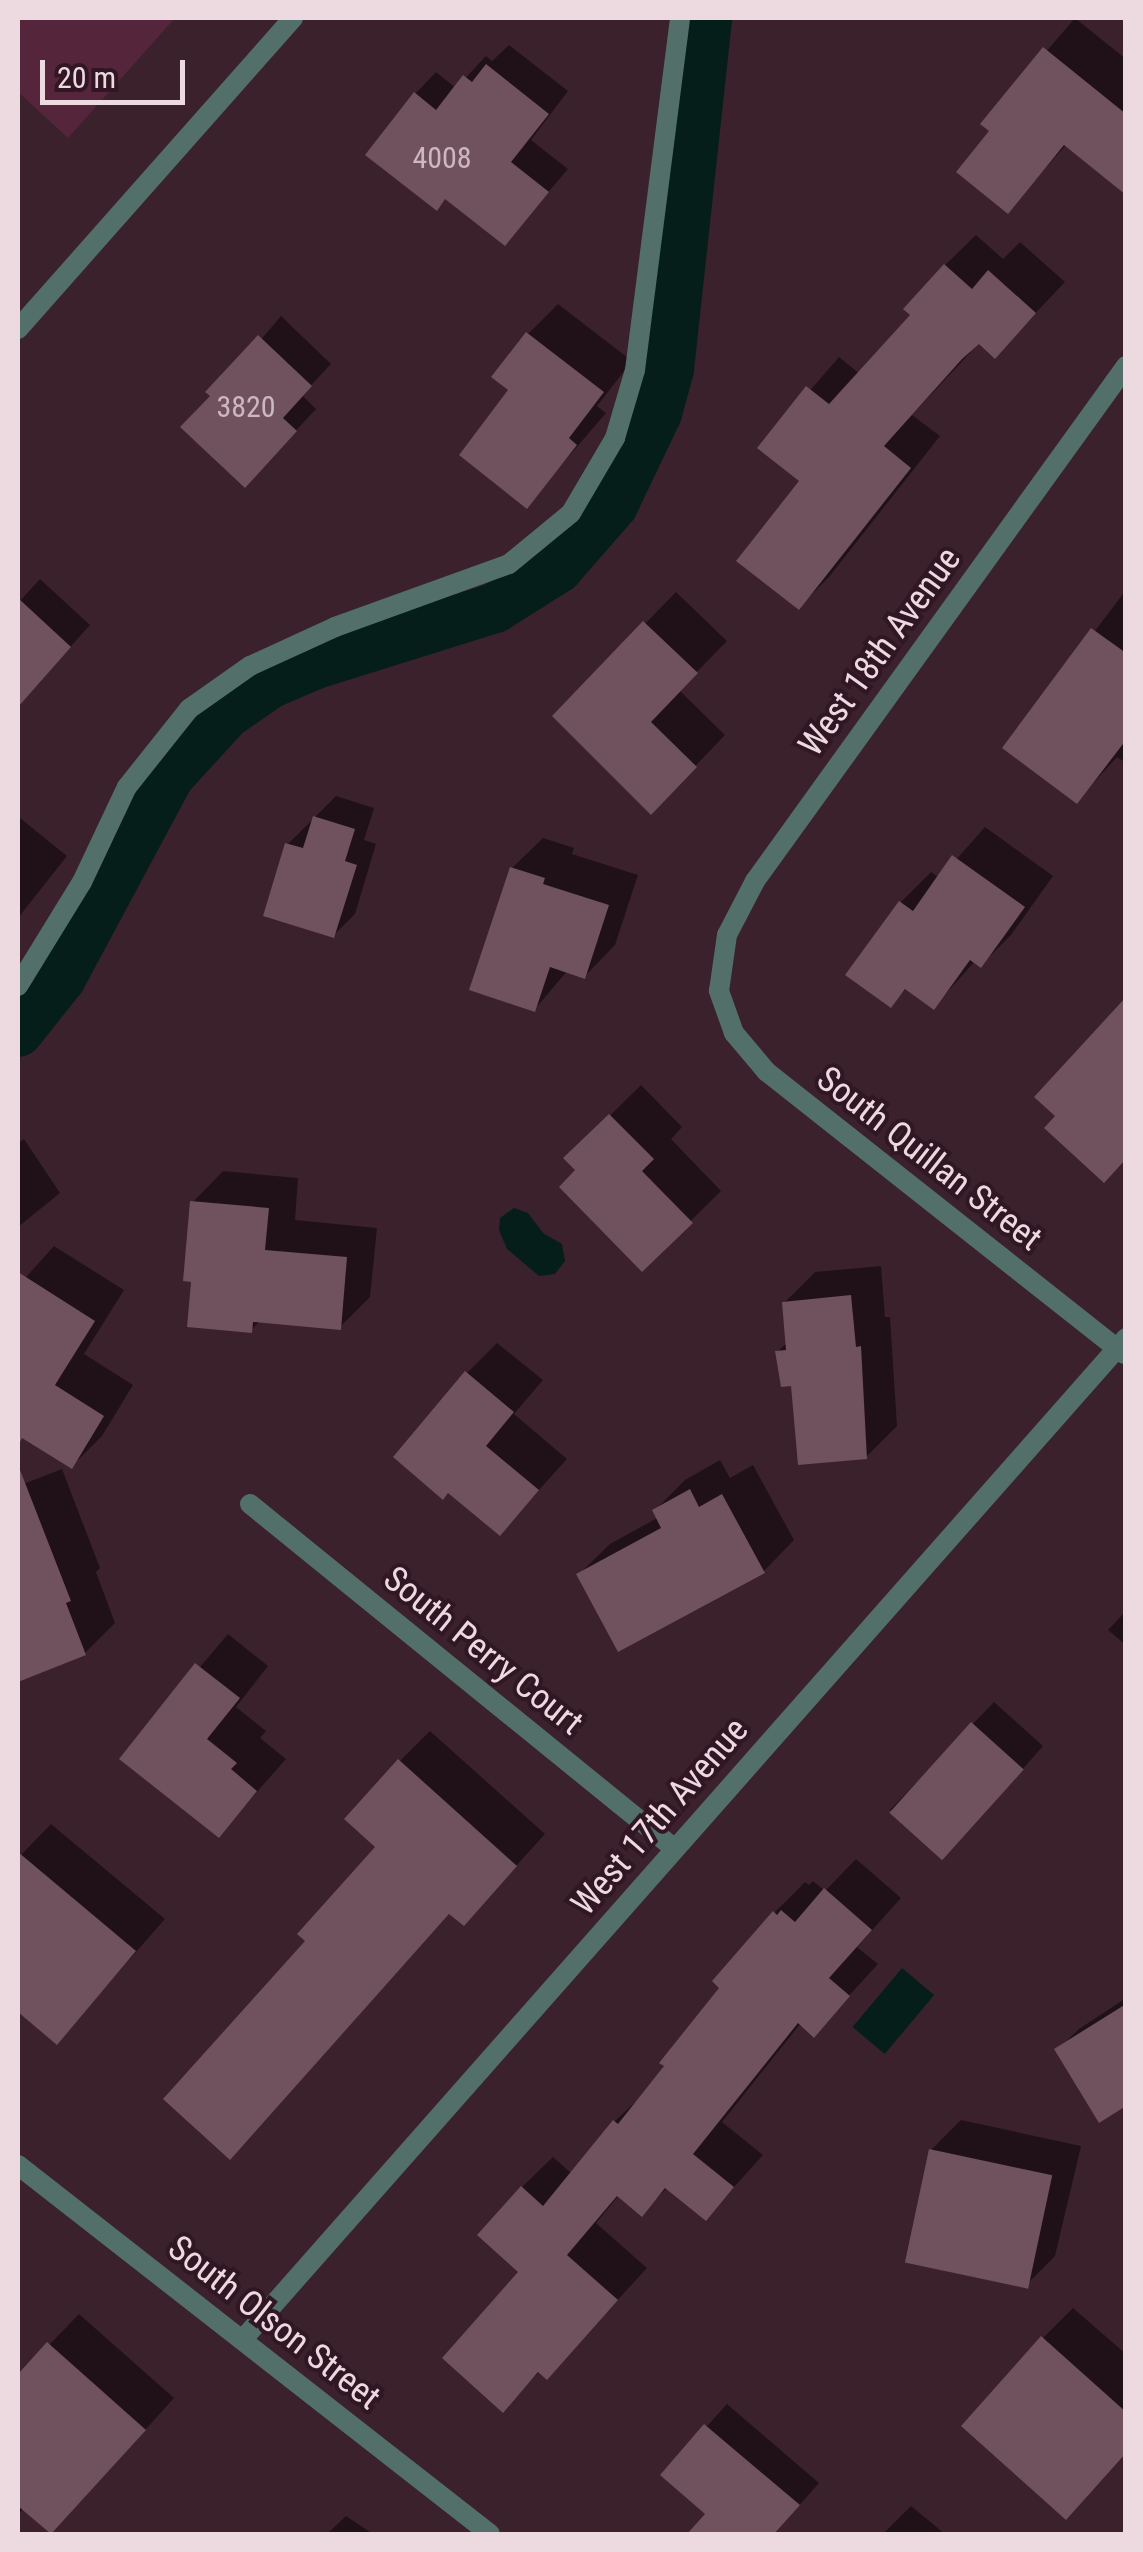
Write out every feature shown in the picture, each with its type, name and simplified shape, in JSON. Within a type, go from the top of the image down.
[{"type":"street","points":[[18,329],[294,18]]},
{"type":"street","points":[[18,986],[82,882],[127,787],[189,708],[267,658],[335,628],[509,564],[571,513],[615,438],[636,370],[680,18]]},
{"type":"street","name":"West 18th Avenue","points":[[719,991],[727,935],[755,882],[1126,366]]},
{"type":"street","name":"South Quillan Street","points":[[719,991],[734,1033],[766,1071],[1122,1347]]},
{"type":"street","name":"West 17th Avenue","points":[[243,2339],[1122,1347]]},
{"type":"street","name":"South Perry Court","points":[[250,1504],[675,1849]]},
{"type":"street","name":"South Olson Street","points":[[21,2175],[243,2339],[490,2534]]},
{"type":"shaded area","points":[[18,18],[175,18],[68,138],[18,92]]},
{"type":"shaded area","points":[[514,1208],[528,1213],[543,1233],[562,1244],[565,1261],[555,1274],[539,1276],[507,1249],[499,1230],[500,1218]]},
{"type":"shaded area","points":[[902,1968],[934,1995],[885,2054],[853,2027]]},
{"type":"building","points":[[1043,47],[1126,114],[1126,195],[1064,145],[1008,214],[956,172],[989,131],[980,124]]},
{"type":"building","points":[[486,64],[549,114],[511,162],[549,192],[505,246],[445,199],[437,211],[365,155],[414,92],[436,110],[463,75],[472,82]]},
{"type":"building","points":[[944,264],[972,289],[988,270],[1036,313],[995,359],[979,344],[884,446],[911,468],[799,610],[736,561],[799,481],[757,448],[806,386],[829,404],[910,315],[903,309]]},
{"type":"building","points":[[526,332],[604,392],[569,438],[577,445],[527,509],[459,455],[508,390],[491,377]]},
{"type":"building","points":[[258,335],[312,386],[283,418],[297,431],[245,488],[180,427],[210,396],[205,392]]},
{"type":"building","points":[[18,598],[71,647],[18,707]]},
{"type":"building","points":[[643,621],[698,673],[651,722],[697,767],[651,815],[552,716]]},
{"type":"building","points":[[1091,628],[1126,653],[1126,740],[1077,804],[1002,748]]},
{"type":"building","points":[[313,816],[355,829],[345,861],[357,865],[334,938],[263,916],[285,843],[303,848]]},
{"type":"building","points":[[952,855],[1025,907],[981,968],[970,960],[934,1010],[905,989],[891,1008],[845,975],[899,901],[913,911]]},
{"type":"building","points":[[510,867],[545,878],[543,884],[609,905],[585,979],[550,967],[535,1012],[469,990]]},
{"type":"building","points":[[1126,997],[1126,1159],[1104,1183],[1044,1128],[1055,1116],[1034,1097]]},
{"type":"building","points":[[609,1114],[654,1159],[642,1171],[693,1223],[642,1272],[559,1187],[575,1170],[563,1158]]},
{"type":"building","points":[[190,1201],[269,1208],[265,1250],[347,1257],[341,1330],[253,1322],[252,1333],[187,1327],[191,1282],[183,1281]]},
{"type":"building","points":[[18,1272],[95,1321],[55,1385],[104,1416],[72,1469],[22,1438],[18,1446]]},
{"type":"building","points":[[851,1295],[856,1347],[861,1346],[867,1459],[798,1465],[791,1386],[781,1387],[775,1351],[786,1350],[782,1302]]},
{"type":"building","points":[[465,1371],[514,1412],[486,1446],[539,1490],[500,1536],[448,1493],[443,1500],[393,1457]]},
{"type":"building","points":[[20,1470],[71,1601],[66,1603],[86,1655],[18,1682]]},
{"type":"building","points":[[690,1489],[699,1507],[722,1494],[765,1573],[618,1652],[576,1574],[661,1528],[652,1510]]},
{"type":"building","points":[[195,1663],[240,1698],[207,1739],[237,1763],[231,1769],[257,1791],[219,1838],[119,1759]]},
{"type":"building","points":[[971,1722],[1024,1770],[942,1860],[889,1813]]},
{"type":"building","points":[[398,1759],[517,1866],[464,1926],[449,1914],[230,2160],[163,2099],[305,1941],[297,1934],[375,1847],[344,1819]]},
{"type":"building","points":[[18,1852],[136,1951],[57,2045],[18,2012]]},
{"type":"building","points":[[824,1888],[872,1930],[829,1978],[850,1996],[814,2038],[798,2023],[693,2154],[734,2187],[706,2221],[665,2188],[642,2217],[617,2196],[567,2255],[618,2300],[547,2380],[538,2372],[503,2413],[442,2358],[518,2272],[477,2235],[521,2186],[543,2206],[613,2120],[618,2124],[664,2066],[659,2063],[719,1988],[712,1981],[773,1911],[777,1915],[781,1910],[795,1922]]},
{"type":"building","points":[[1126,2004],[1126,2106],[1099,2123],[1054,2049]]},
{"type":"building","points":[[929,2149],[1052,2175],[1028,2289],[905,2262]]},
{"type":"building","points":[[1041,2336],[1126,2412],[1126,2453],[1066,2520],[961,2426]]},
{"type":"building","points":[[47,2342],[146,2430],[51,2534],[18,2506],[18,2374]]},
{"type":"building","points":[[704,2424],[800,2505],[774,2534],[687,2534],[705,2514],[660,2475]]},
{"type":"waterway","points":[[18,1032],[61,978],[170,775],[226,714],[269,684],[313,665],[495,608],[558,568],[613,505],[657,413],[669,369],[707,18]]}]
